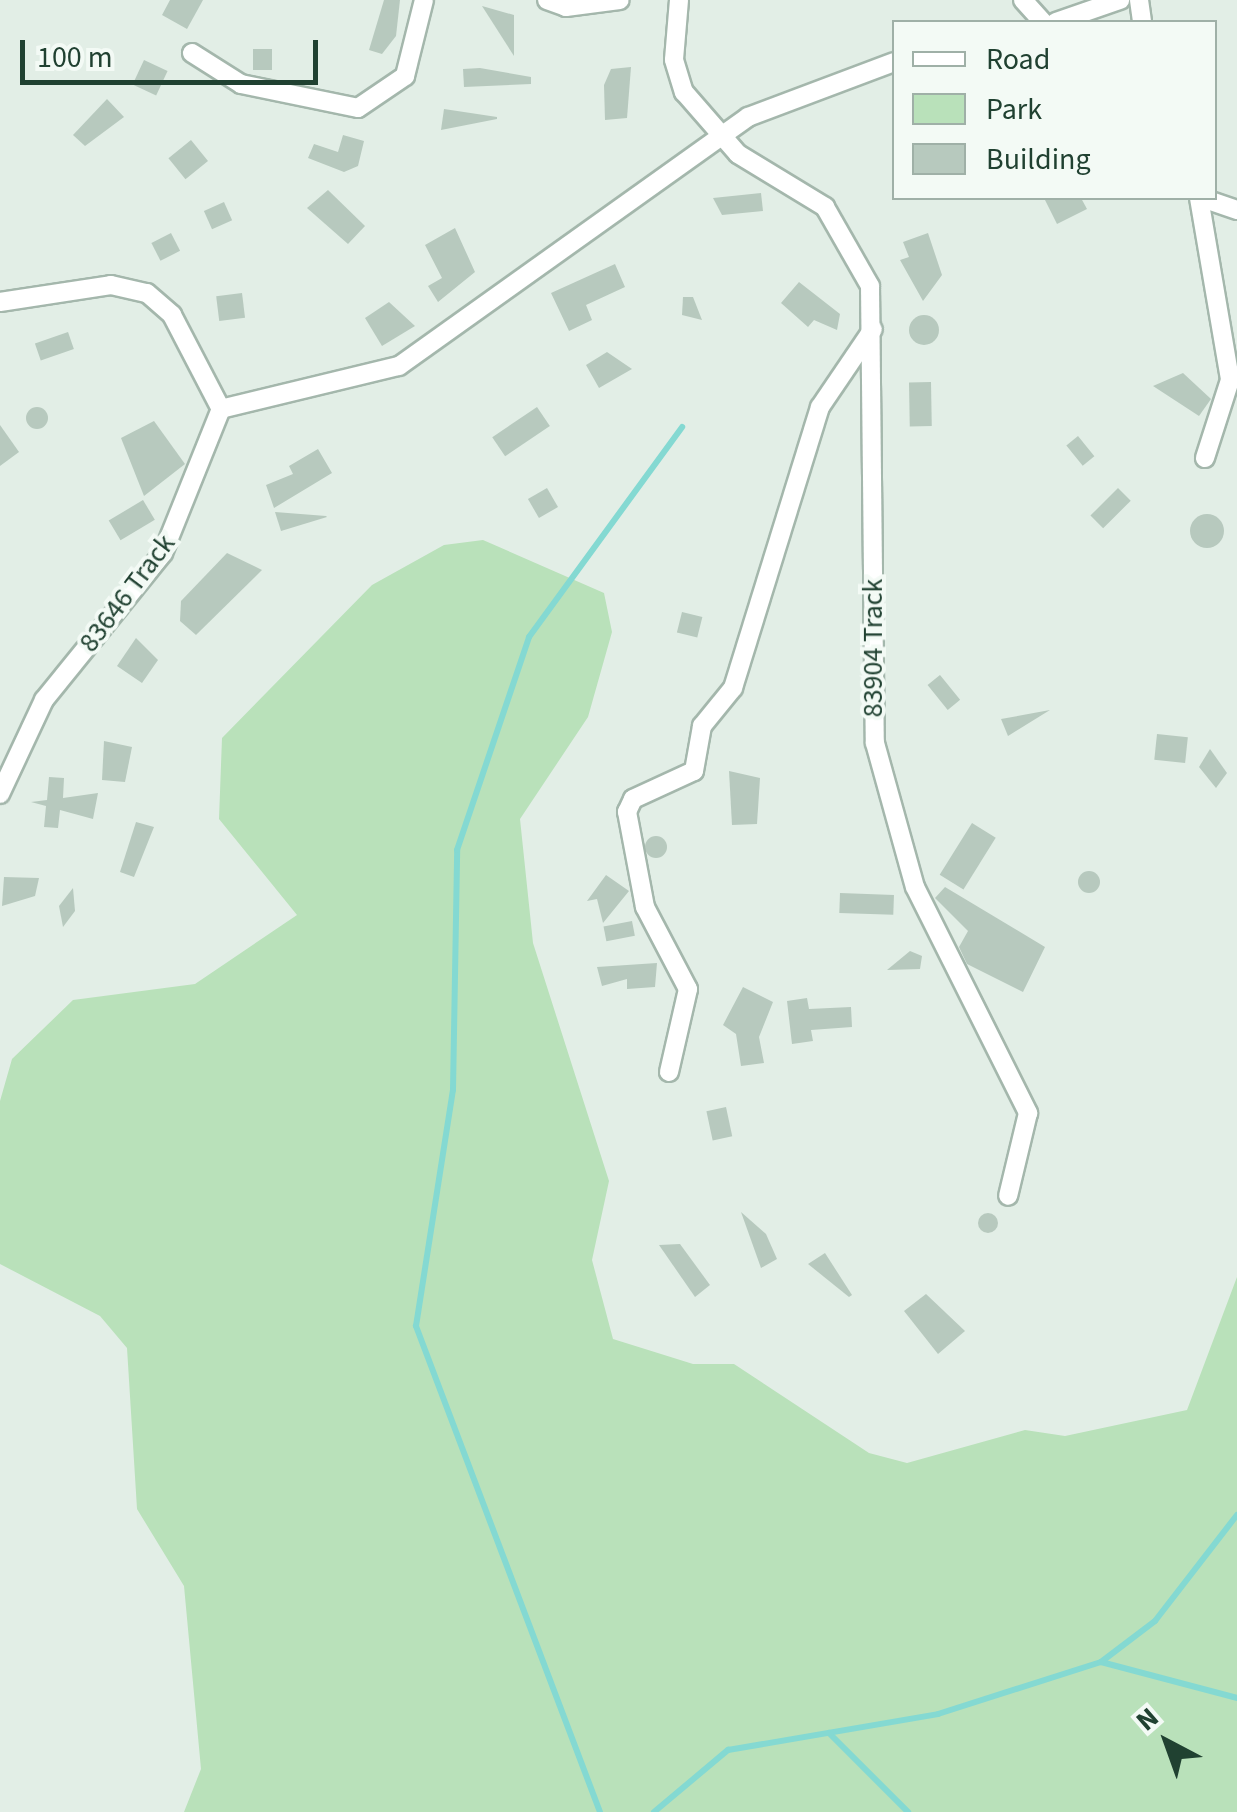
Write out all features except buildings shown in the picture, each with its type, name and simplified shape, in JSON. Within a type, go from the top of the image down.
[{"type":"street","points":[[192,53],[241,84],[358,108],[405,76],[424,0]]},
{"type":"street","points":[[547,0],[620,0]]},
{"type":"street","name":"83904 Track","points":[[679,0],[674,60],[684,92],[718,136],[837,222],[866,270],[873,329],[875,743],[915,887],[1028,1112],[1008,1196]]},
{"type":"street","points":[[1023,0],[1041,20]]},
{"type":"street","points":[[1062,20],[1120,0]]},
{"type":"street","points":[[0,302],[111,285],[147,292],[172,314],[221,410],[308,392],[399,366],[718,136],[809,88],[892,63]]},
{"type":"street","points":[[1200,200],[1230,380],[1205,458]]},
{"type":"street","points":[[1206,200],[1237,210]]},
{"type":"street","points":[[670,1072],[688,989],[645,906],[629,804],[694,771],[702,726],[733,688],[820,407],[873,329]]},
{"type":"street","name":"83646 Track","points":[[0,794],[44,700],[163,552],[221,410]]},
{"type":"green space","points":[[483,540],[604,593],[612,632],[588,717],[520,819],[533,943],[609,1181],[592,1260],[613,1339],[693,1364],[734,1364],[869,1453],[907,1463],[1025,1430],[1065,1436],[1187,1410],[1237,1277],[1237,1812],[184,1812],[201,1769],[184,1586],[137,1509],[127,1348],[100,1316],[0,1264],[0,1101],[12,1059],[73,1000],[195,984],[297,915],[219,819],[222,738],[372,585],[444,545]]},
{"type":"waterway","points":[[600,1812],[416,1326],[453,1090],[457,850],[529,637],[682,427]]},
{"type":"waterway","points":[[654,1812],[728,1750],[938,1714],[1101,1662],[1155,1621],[1237,1515]]},
{"type":"waterway","points":[[1101,1662],[1237,1698]]},
{"type":"waterway","points":[[829,1733],[908,1812]]}]
